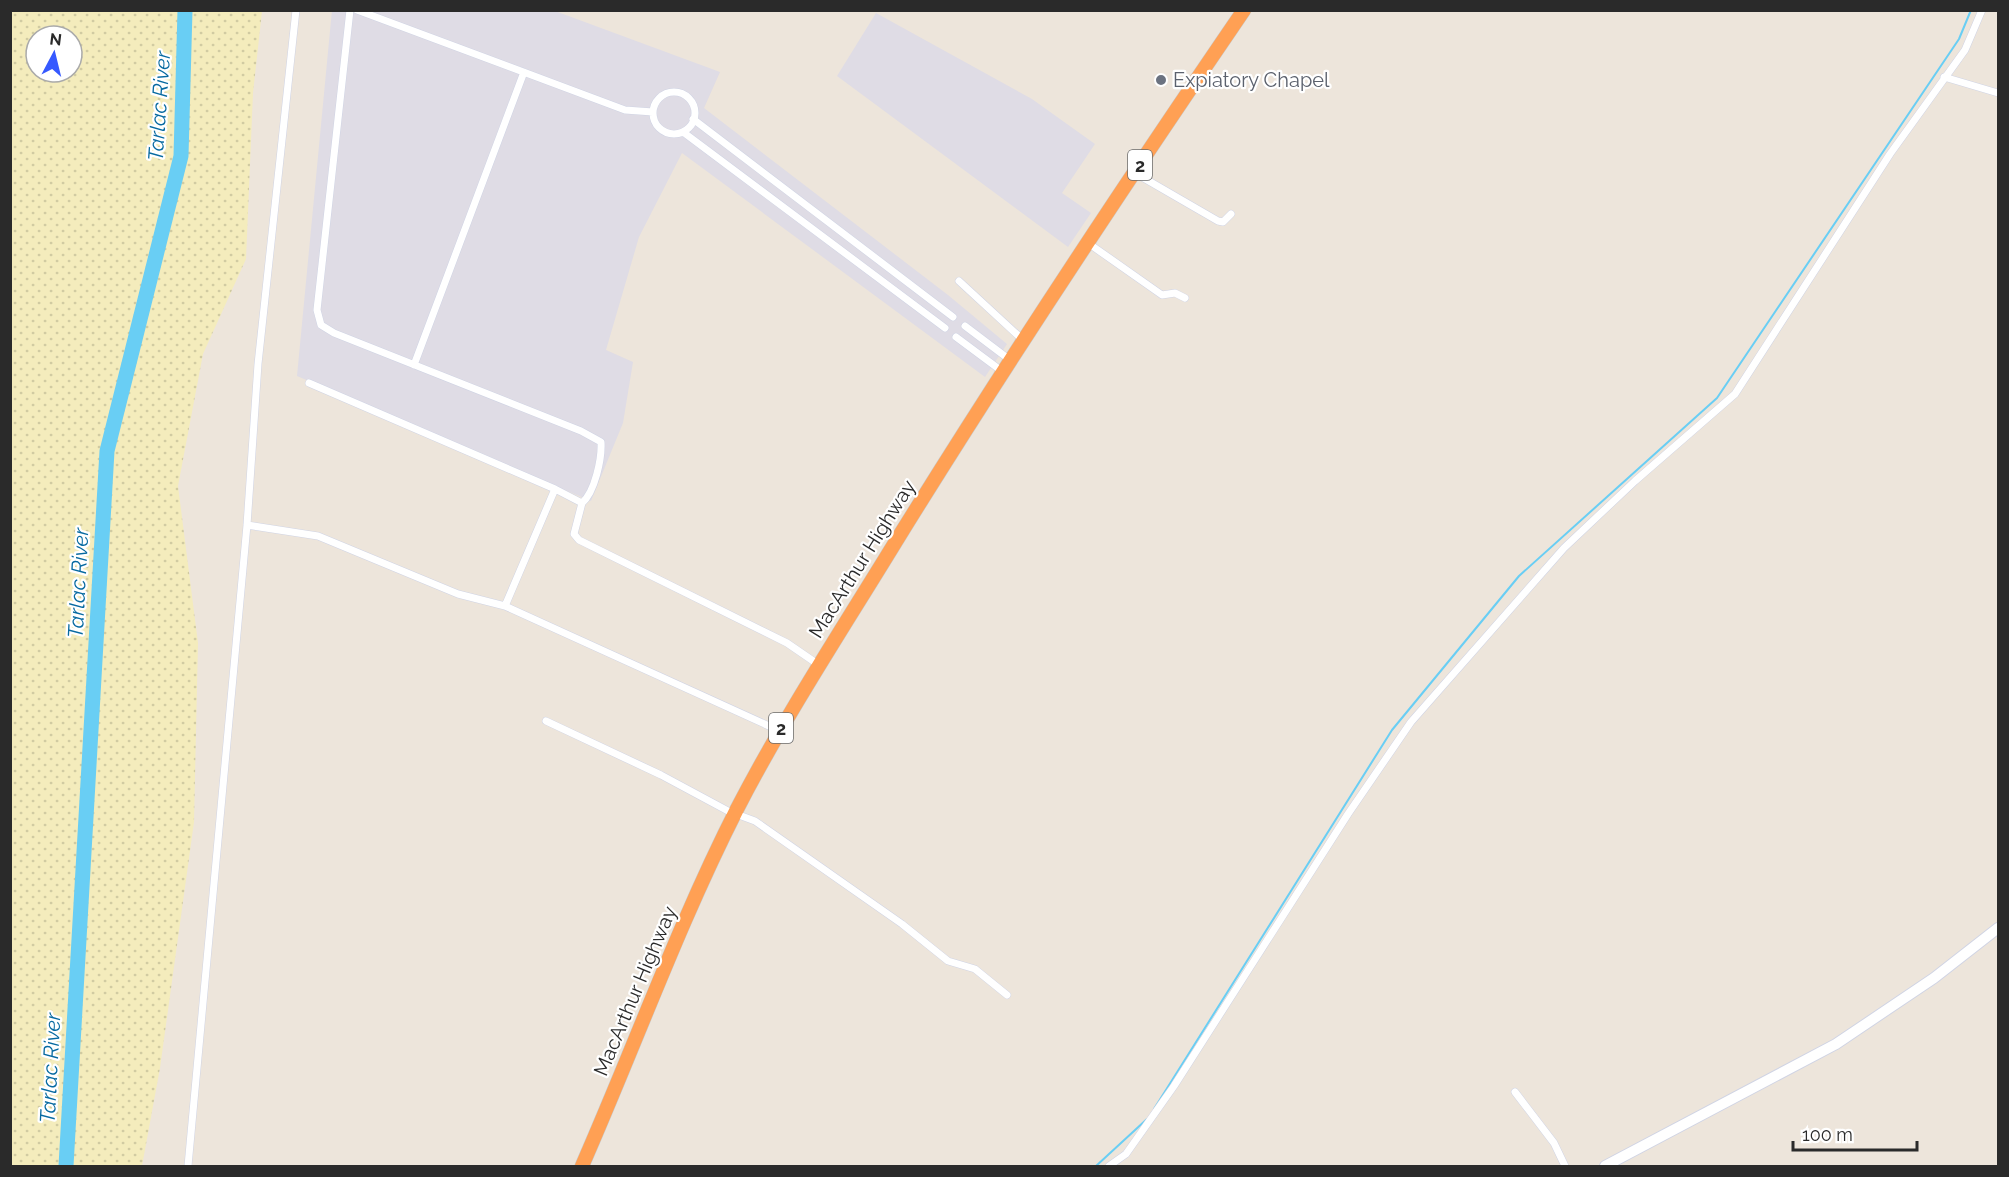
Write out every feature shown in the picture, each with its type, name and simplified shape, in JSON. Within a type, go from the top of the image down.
[{"type":"highway","name":"MacArthur Highway","points":[[582,1167],[687,917],[736,812],[780,730],[1023,340],[1244,10]]},
{"type":"street","points":[[188,1167],[248,525],[258,364],[296,10]]},
{"type":"street","points":[[350,10],[338,99],[317,310],[321,324],[334,333],[601,442],[596,472],[588,498],[582,502],[574,534],[579,540],[787,643],[819,665]]},
{"type":"street","points":[[357,10],[625,110],[652,112]]},
{"type":"street","points":[[1109,1167],[1126,1154],[1174,1086],[1387,755],[1411,722],[1564,548],[1635,481],[1735,394],[1884,164],[1965,50],[1982,10]]},
{"type":"street","points":[[414,365],[524,72]]},
{"type":"street","points":[[1944,77],[1998,93]]},
{"type":"street","points":[[673,92],[684,95],[692,103],[693,119],[683,132],[672,134],[662,130],[655,122],[652,112],[654,104],[662,96],[673,92]]},
{"type":"street","points":[[693,119],[953,317]]},
{"type":"street","points":[[683,132],[945,328]]},
{"type":"street","points":[[754,186],[764,173]]},
{"type":"street","points":[[1135,173],[1218,221],[1223,222],[1232,214]]},
{"type":"street","points":[[816,232],[825,219]]},
{"type":"street","points":[[1088,243],[1162,295],[1175,293],[1185,298]]},
{"type":"street","points":[[878,278],[885,265]]},
{"type":"street","points":[[959,281],[1023,340]]},
{"type":"street","points":[[965,326],[1007,366]]},
{"type":"street","points":[[957,337],[1007,366]]},
{"type":"street","points":[[309,383],[582,502]]},
{"type":"street","points":[[504,606],[555,489]]},
{"type":"street","points":[[248,525],[318,536],[458,594],[504,606],[780,730]]},
{"type":"street","points":[[546,721],[755,821],[848,885],[948,961],[975,969],[1007,995]]},
{"type":"street","points":[[1605,1167],[1836,1044],[1934,978],[1998,928]]},
{"type":"street","points":[[1515,1092],[1554,1143],[1565,1167]]},
{"type":"shaded area","points":[[332,10],[555,11],[720,72],[704,108],[948,295],[1007,344],[985,377],[682,153],[639,237],[606,350],[633,362],[623,423],[591,501],[297,376]]},
{"type":"shaded area","points":[[876,13],[1032,99],[1095,144],[1062,193],[1091,213],[1068,247],[837,76]]},
{"type":"sand","points":[[10,11],[262,11],[253,93],[246,259],[203,354],[178,486],[198,643],[194,822],[160,1068],[142,1166],[11,1166]]},
{"type":"waterway","name":"Tarlac River","points":[[66,1166],[107,451],[181,156],[185,10]]},
{"type":"waterway","points":[[1154,1109],[1392,730],[1519,576],[1717,398],[1959,39],[1971,10]]},
{"type":"waterway","points":[[1096,1166],[1147,1119]]},
{"type":"place","name":"Expiatory Chapel","points":[[1161,80]]}]
